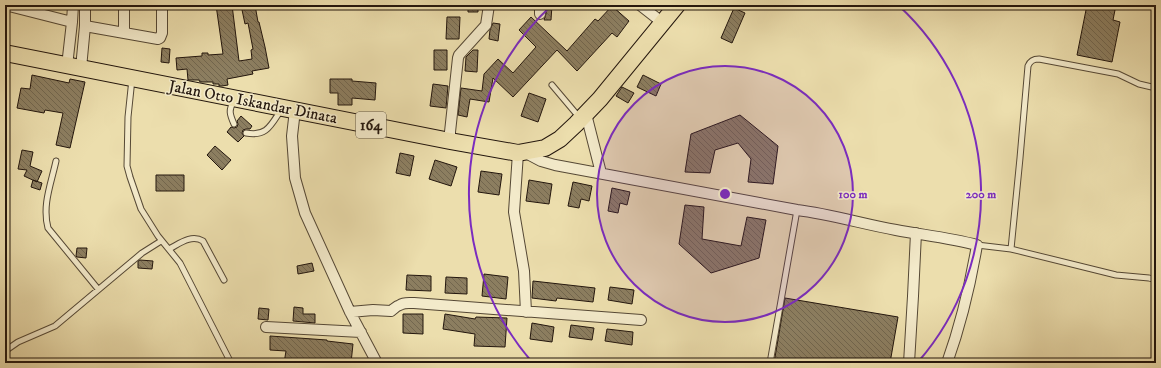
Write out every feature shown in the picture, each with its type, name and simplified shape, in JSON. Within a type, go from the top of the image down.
[{"type":"main road","name":"Jalan Otto Iskandar Dinata","points":[[5,53],[450,141],[521,152],[545,148],[560,138],[600,100],[677,5]]},
{"type":"street","points":[[5,5],[31,8],[72,22]]},
{"type":"street","points":[[73,5],[72,22],[74,67]]},
{"type":"street","points":[[74,67],[85,26],[85,5]]},
{"type":"street","points":[[124,5],[124,33]]},
{"type":"street","points":[[85,26],[155,39],[160,38],[162,33],[162,5]]},
{"type":"street","points":[[450,141],[458,58],[486,25],[489,5]]},
{"type":"street","points":[[640,5],[663,23]]},
{"type":"street","points":[[289,109],[295,178],[305,213],[350,312],[377,363]]},
{"type":"street","points":[[583,116],[601,173]]},
{"type":"street","points":[[526,312],[524,271],[514,212],[521,152],[541,161],[555,165],[819,213],[895,230],[960,240],[978,245],[958,333],[947,363]]},
{"type":"street","points":[[909,363],[914,296],[916,233]]},
{"type":"street","points":[[350,312],[393,310],[400,304],[406,303],[641,320]]},
{"type":"street","points":[[266,327],[361,332]]},
{"type":"lane","points":[[1011,249],[1028,66],[1030,62],[1034,59],[1039,59],[1118,74],[1139,84],[1156,88]]},
{"type":"lane","points":[[132,78],[128,117],[127,166],[141,210],[161,241],[180,263],[230,363]]},
{"type":"lane","points":[[552,85],[583,116]]},
{"type":"lane","points":[[234,124],[230,115],[230,107],[236,98]]},
{"type":"lane","points":[[246,133],[254,135],[260,134],[267,130],[289,109]]},
{"type":"lane","points":[[56,161],[46,205],[45,218],[48,228],[98,289]]},
{"type":"lane","points":[[770,363],[797,210]]},
{"type":"lane","points":[[169,249],[189,239],[194,238],[203,241],[224,280]]},
{"type":"lane","points":[[5,351],[18,342],[55,326],[142,253],[161,241]]},
{"type":"lane","points":[[978,245],[1011,249],[1116,275],[1156,280]]},
{"type":"building","points":[[216,5],[232,5],[239,61],[252,59],[251,50],[253,49],[248,23],[245,24],[241,5],[255,5],[269,68],[252,71],[253,74],[227,79],[228,85],[222,86],[219,86],[219,84],[213,84],[213,82],[188,80],[187,69],[177,70],[176,58],[202,56],[202,53],[208,53],[208,55],[223,54]]},
{"type":"building","points":[[468,5],[478,5],[478,12],[468,12]]},
{"type":"building","points":[[546,5],[552,5],[551,20],[544,20]]},
{"type":"building","points":[[1087,5],[1116,5],[1113,20],[1120,22],[1112,62],[1077,55]]},
{"type":"building","points":[[612,6],[629,21],[617,37],[612,33],[577,71],[557,50],[513,97],[493,78],[489,102],[470,99],[467,117],[458,115],[461,88],[482,91],[484,74],[498,59],[513,73],[536,47],[519,30],[531,17],[567,51],[595,19],[598,21]]},
{"type":"building","points":[[734,8],[745,13],[732,43],[721,38]]},
{"type":"building","points":[[447,17],[460,17],[459,39],[446,39]]},
{"type":"building","points":[[493,23],[500,24],[498,41],[489,39],[490,30]]},
{"type":"building","points":[[162,48],[170,49],[169,63],[161,62]]},
{"type":"building","points":[[434,50],[447,50],[447,70],[434,70]]},
{"type":"building","points":[[473,50],[478,50],[477,72],[465,71],[466,57]]},
{"type":"building","points":[[32,75],[69,83],[70,79],[85,82],[70,148],[56,145],[63,113],[45,110],[44,113],[17,108],[21,88],[30,89]]},
{"type":"building","points":[[643,75],[661,84],[656,96],[637,87]]},
{"type":"building","points":[[330,79],[352,79],[352,81],[376,83],[375,100],[352,98],[352,105],[338,105],[338,93],[330,93]]},
{"type":"building","points":[[433,84],[448,86],[446,108],[430,106]]},
{"type":"building","points":[[622,87],[634,93],[628,103],[616,96]]},
{"type":"building","points":[[529,93],[546,99],[538,122],[521,116]]},
{"type":"building","points":[[740,115],[778,146],[773,184],[748,182],[751,159],[738,143],[715,150],[710,173],[685,172],[691,134]]},
{"type":"building","points":[[241,116],[252,126],[250,129],[243,130],[242,133],[244,136],[238,142],[227,132],[231,127],[237,127],[237,121]]},
{"type":"building","points":[[215,146],[231,160],[222,170],[207,155]]},
{"type":"building","points":[[22,150],[33,152],[30,166],[42,171],[37,182],[24,176],[27,170],[18,169]]},
{"type":"building","points":[[400,153],[414,156],[410,176],[396,173]]},
{"type":"building","points":[[435,160],[457,167],[451,186],[429,179]]},
{"type":"building","points":[[481,171],[502,174],[499,195],[478,192]]},
{"type":"building","points":[[156,175],[184,175],[184,191],[156,191]]},
{"type":"building","points":[[33,180],[42,183],[40,190],[31,187]]},
{"type":"building","points":[[529,180],[552,184],[549,204],[526,201]]},
{"type":"building","points":[[573,182],[592,186],[589,201],[581,199],[579,208],[568,206]]},
{"type":"building","points":[[612,188],[630,192],[627,205],[620,203],[618,213],[608,211]]},
{"type":"building","points":[[685,205],[704,207],[702,239],[741,246],[747,217],[766,220],[759,258],[711,273],[679,244]]},
{"type":"building","points":[[77,248],[87,248],[86,258],[76,256]]},
{"type":"building","points":[[138,261],[153,261],[152,269],[138,268]]},
{"type":"building","points":[[312,263],[314,271],[298,274],[297,266]]},
{"type":"building","points":[[484,274],[508,277],[506,299],[482,296]]},
{"type":"building","points":[[407,275],[431,276],[431,291],[406,290]]},
{"type":"building","points":[[446,277],[467,278],[467,294],[445,293]]},
{"type":"building","points":[[533,281],[595,288],[593,302],[557,298],[556,301],[532,298]]},
{"type":"building","points":[[610,287],[634,290],[632,304],[608,300]]},
{"type":"building","points":[[785,298],[898,317],[890,363],[774,363]]},
{"type":"building","points":[[294,307],[303,308],[303,314],[315,314],[315,323],[293,321]]},
{"type":"building","points":[[259,308],[269,309],[268,320],[258,319]]},
{"type":"building","points":[[403,314],[423,314],[423,334],[403,333]]},
{"type":"building","points":[[445,314],[475,319],[476,317],[507,318],[505,347],[474,346],[475,334],[443,329]]},
{"type":"building","points":[[532,323],[554,327],[552,342],[530,339]]},
{"type":"building","points":[[571,325],[594,328],[592,340],[569,337]]},
{"type":"building","points":[[607,329],[633,332],[632,345],[605,341]]},
{"type":"building","points":[[270,336],[327,340],[353,344],[351,363],[284,363],[286,351],[270,350]]}]
